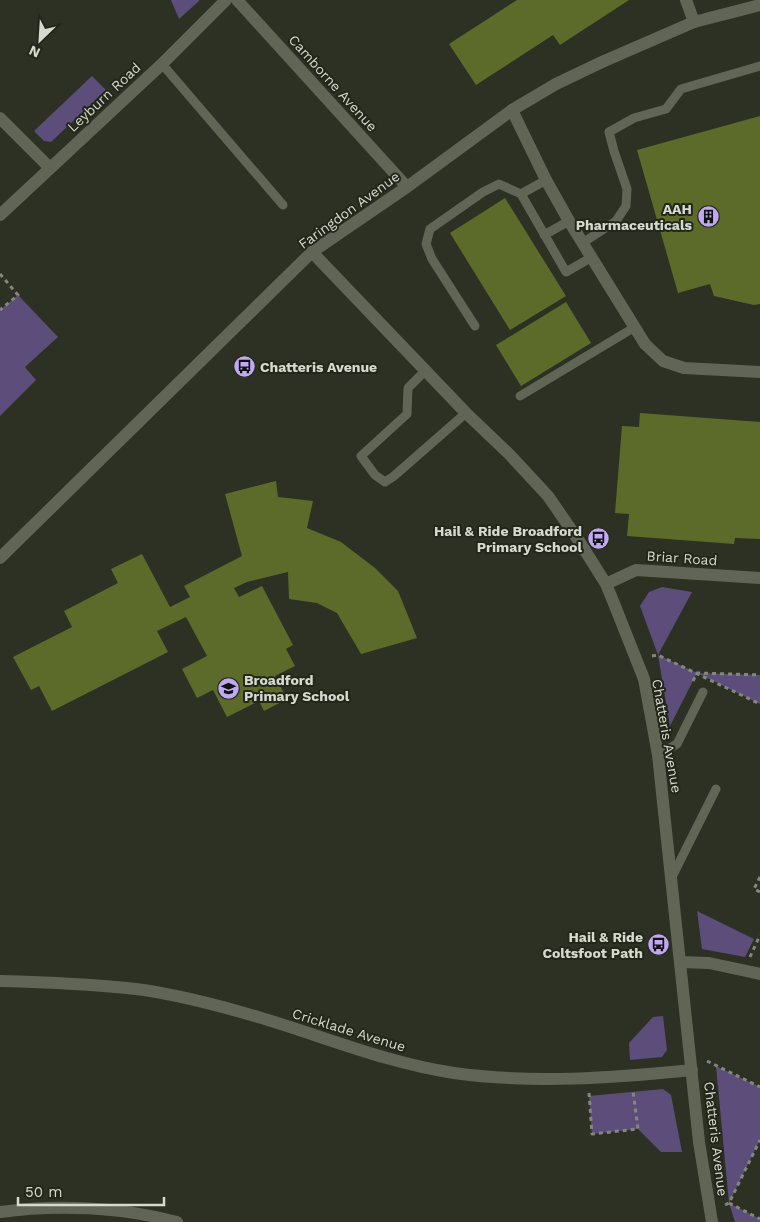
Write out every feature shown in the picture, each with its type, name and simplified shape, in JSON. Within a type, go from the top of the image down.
[{"type":"street","name":"Leyburn Road","points":[[0,215],[49,167],[162,64],[226,0]]},
{"type":"street","name":"Camborne Avenue","points":[[237,0],[407,187]]},
{"type":"street","points":[[686,0],[694,22]]},
{"type":"street","name":"Faringdon Avenue","points":[[0,558],[312,252],[407,187],[512,110],[556,84],[694,22],[760,5]]},
{"type":"street","points":[[512,110],[546,180],[569,221],[584,242],[646,344],[663,361],[684,368],[760,372]]},
{"type":"street","points":[[0,118],[49,167]]},
{"type":"street","name":"Chatteris Avenue","points":[[312,252],[548,496],[606,584],[644,679],[658,754],[699,1142],[712,1218]]},
{"type":"street","name":"Briar Road","points":[[606,584],[636,570],[760,578]]},
{"type":"street","points":[[680,962],[709,963],[760,974]]},
{"type":"street","name":"Cricklade Avenue","points":[[0,981],[46,982],[147,992],[257,1017],[390,1060],[454,1073],[531,1079],[631,1076],[692,1070]]},
{"type":"street","points":[[0,1212],[18,1209],[74,1208],[176,1222]]},
{"type":"lane","points":[[162,64],[283,204]]},
{"type":"lane","points":[[584,242],[616,221],[626,206],[627,189],[609,132],[634,118],[666,109],[681,88],[760,66]]},
{"type":"lane","points":[[521,194],[546,180]]},
{"type":"lane","points":[[475,326],[432,259],[426,244],[430,229],[483,192],[499,184],[521,194],[566,272],[592,257]]},
{"type":"lane","points":[[544,235],[569,221]]},
{"type":"lane","points":[[520,396],[635,327]]},
{"type":"lane","points":[[426,371],[408,388],[407,414],[361,456],[375,475],[385,482],[394,476],[466,413]]},
{"type":"lane","points":[[658,754],[677,744],[703,692]]},
{"type":"lane","points":[[672,877],[716,789]]},
{"type":"path","points":[[0,274],[18,295],[0,310]]},
{"type":"path","points":[[636,660],[658,655],[760,704]]},
{"type":"path","points":[[760,877],[754,889],[760,892]]},
{"type":"path","points":[[744,970],[760,936]]},
{"type":"path","points":[[690,1053],[760,1087]]},
{"type":"path","points":[[588,1078],[592,1134],[638,1129],[631,1076]]},
{"type":"path","points":[[712,1218],[729,1203],[760,1140]]},
{"type":"path","points":[[729,1203],[760,1219]]},
{"type":"shaded area","points":[[171,0],[199,0],[199,1],[179,19]]},
{"type":"shaded area","points":[[92,76],[106,90],[51,142],[44,141],[34,131]]},
{"type":"shaded area","points":[[18,295],[58,337],[25,367],[36,380],[0,416],[0,310]]},
{"type":"shaded area","points":[[662,587],[692,592],[658,655],[640,606],[649,592]]},
{"type":"shaded area","points":[[658,655],[697,673],[670,726]]},
{"type":"shaded area","points":[[697,673],[760,675],[760,704]]},
{"type":"shaded area","points":[[697,911],[754,939],[745,957],[702,949]]},
{"type":"shaded area","points":[[663,1016],[667,1050],[662,1057],[630,1060],[629,1043],[653,1017]]},
{"type":"shaded area","points":[[716,1066],[760,1087],[760,1140],[729,1203]]},
{"type":"shaded area","points":[[663,1089],[671,1095],[682,1152],[661,1152],[638,1129],[592,1134],[589,1096]]},
{"type":"shaded area","points":[[729,1203],[760,1219],[760,1222],[735,1222]]},
{"type":"building","points":[[517,0],[629,0],[560,45],[553,35],[476,85],[449,44]]},
{"type":"building","name":"AAH Pharmaceuticals","points":[[760,116],[760,304],[754,305],[714,296],[710,284],[678,293],[637,150]]},
{"type":"building","points":[[505,198],[566,296],[510,330],[450,233]]},
{"type":"building","points":[[566,302],[591,343],[521,386],[496,345]]},
{"type":"building","points":[[640,413],[760,422],[760,539],[735,538],[734,544],[627,536],[629,514],[615,513],[622,426],[639,427]]},
{"type":"building","points":[[276,481],[278,497],[313,501],[307,528],[341,542],[375,568],[398,591],[417,638],[361,654],[337,613],[317,603],[289,599],[288,572],[247,582],[234,588],[239,597],[262,586],[293,645],[286,649],[295,666],[275,676],[287,699],[264,711],[259,701],[227,717],[213,690],[197,698],[182,669],[207,656],[186,617],[157,631],[168,652],[52,711],[39,686],[31,690],[13,657],[72,627],[64,611],[118,583],[111,569],[142,554],[170,607],[190,597],[184,586],[242,556],[225,494]]},
{"type":"place","name":"AAH Pharmaceuticals","points":[[708,217]]},
{"type":"place","name":"Chatteris Avenue","points":[[244,367]]},
{"type":"place","name":"Hail & Ride Broadford Primary School","points":[[598,539]]},
{"type":"place","name":"Broadford Primary School","points":[[228,688]]},
{"type":"place","name":"Hail & Ride Coltsfoot Path","points":[[659,945]]}]
